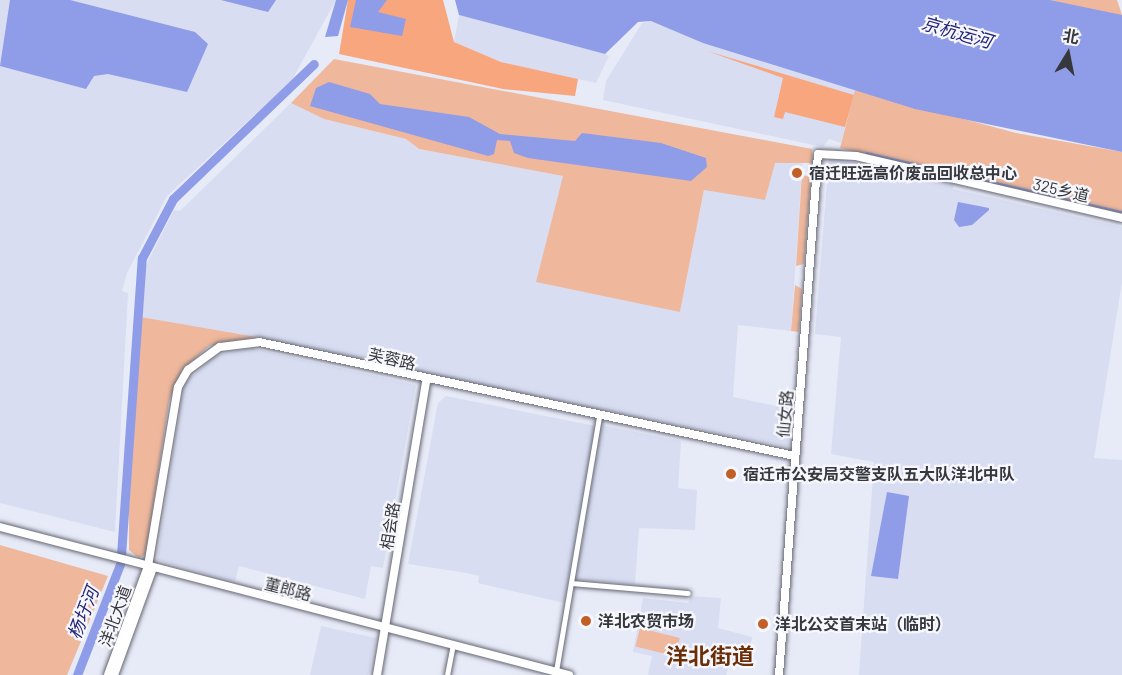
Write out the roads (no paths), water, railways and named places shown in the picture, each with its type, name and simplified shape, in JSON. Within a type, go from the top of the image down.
[{"type":"street","name":"325乡道","points":[[818,154],[856,156],[1122,218]]},
{"type":"street","name":"仙女路","points":[[779,675],[818,154]]},
{"type":"street","name":"芙蓉路","points":[[151,567],[173,402],[188,370],[203,356],[236,342],[259,342],[426,381],[795,456]]},
{"type":"street","name":"相会路","points":[[378,675],[426,381]]},
{"type":"street","points":[[556,671],[599,417]]},
{"type":"street","name":"董郎路","points":[[0,527],[569,675]]},
{"type":"street","name":"洋北大道","points":[[108,675],[151,567]]},
{"type":"street","name":"洋北大道","points":[[114,675],[151,567]]},
{"type":"street","points":[[571,583],[688,593]]},
{"type":"street","points":[[447,675],[453,645]]},
{"type":"water","points":[[10,0],[70,0],[195,32],[208,44],[187,92],[108,74],[94,76],[86,89],[0,66]]},
{"type":"water","points":[[221,0],[276,0],[268,12]]},
{"type":"water","points":[[336,0],[348,0],[338,36],[325,37]]},
{"type":"water","points":[[356,0],[387,0],[378,12],[406,19],[402,36],[350,27]]},
{"type":"water","name":"京杭运河","points":[[455,0],[1050,0],[1122,15],[1122,152],[915,109],[703,43],[651,21],[638,22],[605,54],[459,15]]},
{"type":"water","points":[[329,82],[370,94],[380,104],[469,117],[500,134],[575,141],[582,133],[661,143],[706,158],[707,167],[691,181],[528,158],[514,153],[510,141],[497,140],[494,154],[488,156],[310,106],[316,88]]},
{"type":"water","points":[[958,202],[989,208],[989,210],[972,225],[959,227],[954,220]]},
{"type":"water","points":[[887,492],[909,496],[898,579],[871,576]]},
{"type":"waterway","points":[[121,555],[142,258],[173,199],[314,64]]},
{"type":"waterway","points":[[867,153],[1122,212]]},
{"type":"waterway","name":"杨圩河","points":[[77,675],[120,564]]},
{"type":"place","name":"宿迁旺远高价废品回收总中心","points":[[797,173]]},
{"type":"place","name":"宿迁市公安局交警支队五大队洋北中队","points":[[731,474]]},
{"type":"place","name":"洋北农贸市场","points":[[586,621]]},
{"type":"place","name":"洋北公交首末站（临时）","points":[[763,624]]},
{"type":"district","name":"洋北街道","points":[[710,656]]}]
